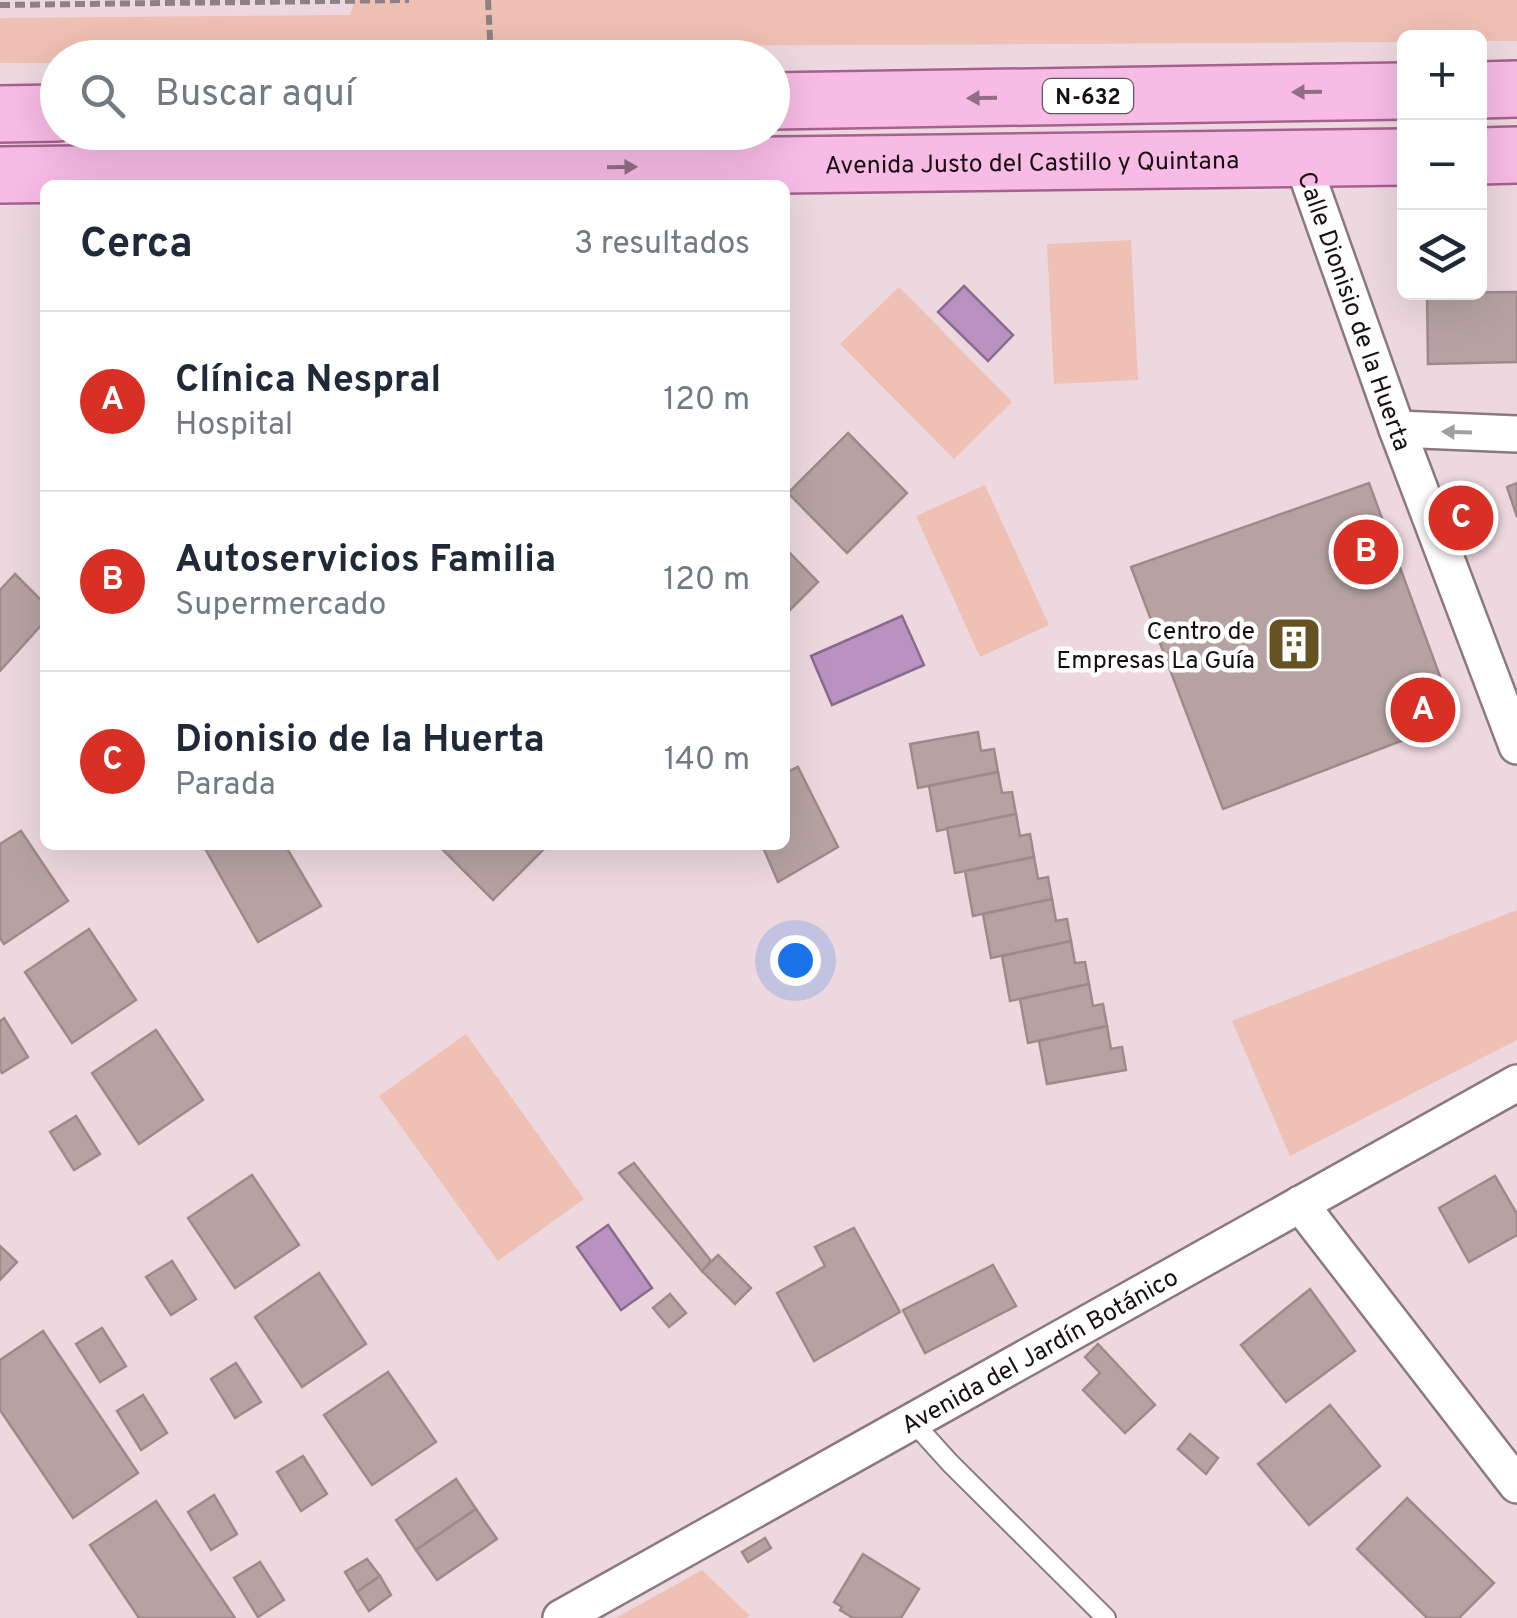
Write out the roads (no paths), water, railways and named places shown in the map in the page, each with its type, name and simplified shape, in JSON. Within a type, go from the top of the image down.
[{"type":"main road","points":[[1487,90],[1517,89]]},
{"type":"main road","name":"N-632","points":[[790,101],[1397,91]]},
{"type":"main road","points":[[0,114],[40,113]]},
{"type":"main road","points":[[1487,156],[1517,155]]},
{"type":"main road","name":"Avenida Justo del Castillo y Quintana","points":[[0,175],[1397,157]]},
{"type":"street","name":"Calle Dionisio de la Huerta","points":[[1301,158],[1397,429],[1517,746]]},
{"type":"street","points":[[1397,429],[1517,434]]},
{"type":"street","name":"Avenida del Jardín Botánico","points":[[561,1618],[1517,1082]]},
{"type":"street","points":[[1300,1204],[1517,1485]]},
{"type":"lane","points":[[913,1422],[1106,1618]]},
{"type":"place","name":"Dionisio de la Huerta","points":[[1461,518]]},
{"type":"place","name":"Autoservicios Familia","points":[[1366,552]]},
{"type":"place","name":"Centro de Empresas La Guía","points":[[1294,644]]},
{"type":"place","name":"Clínica Nespral","points":[[1423,710]]}]
